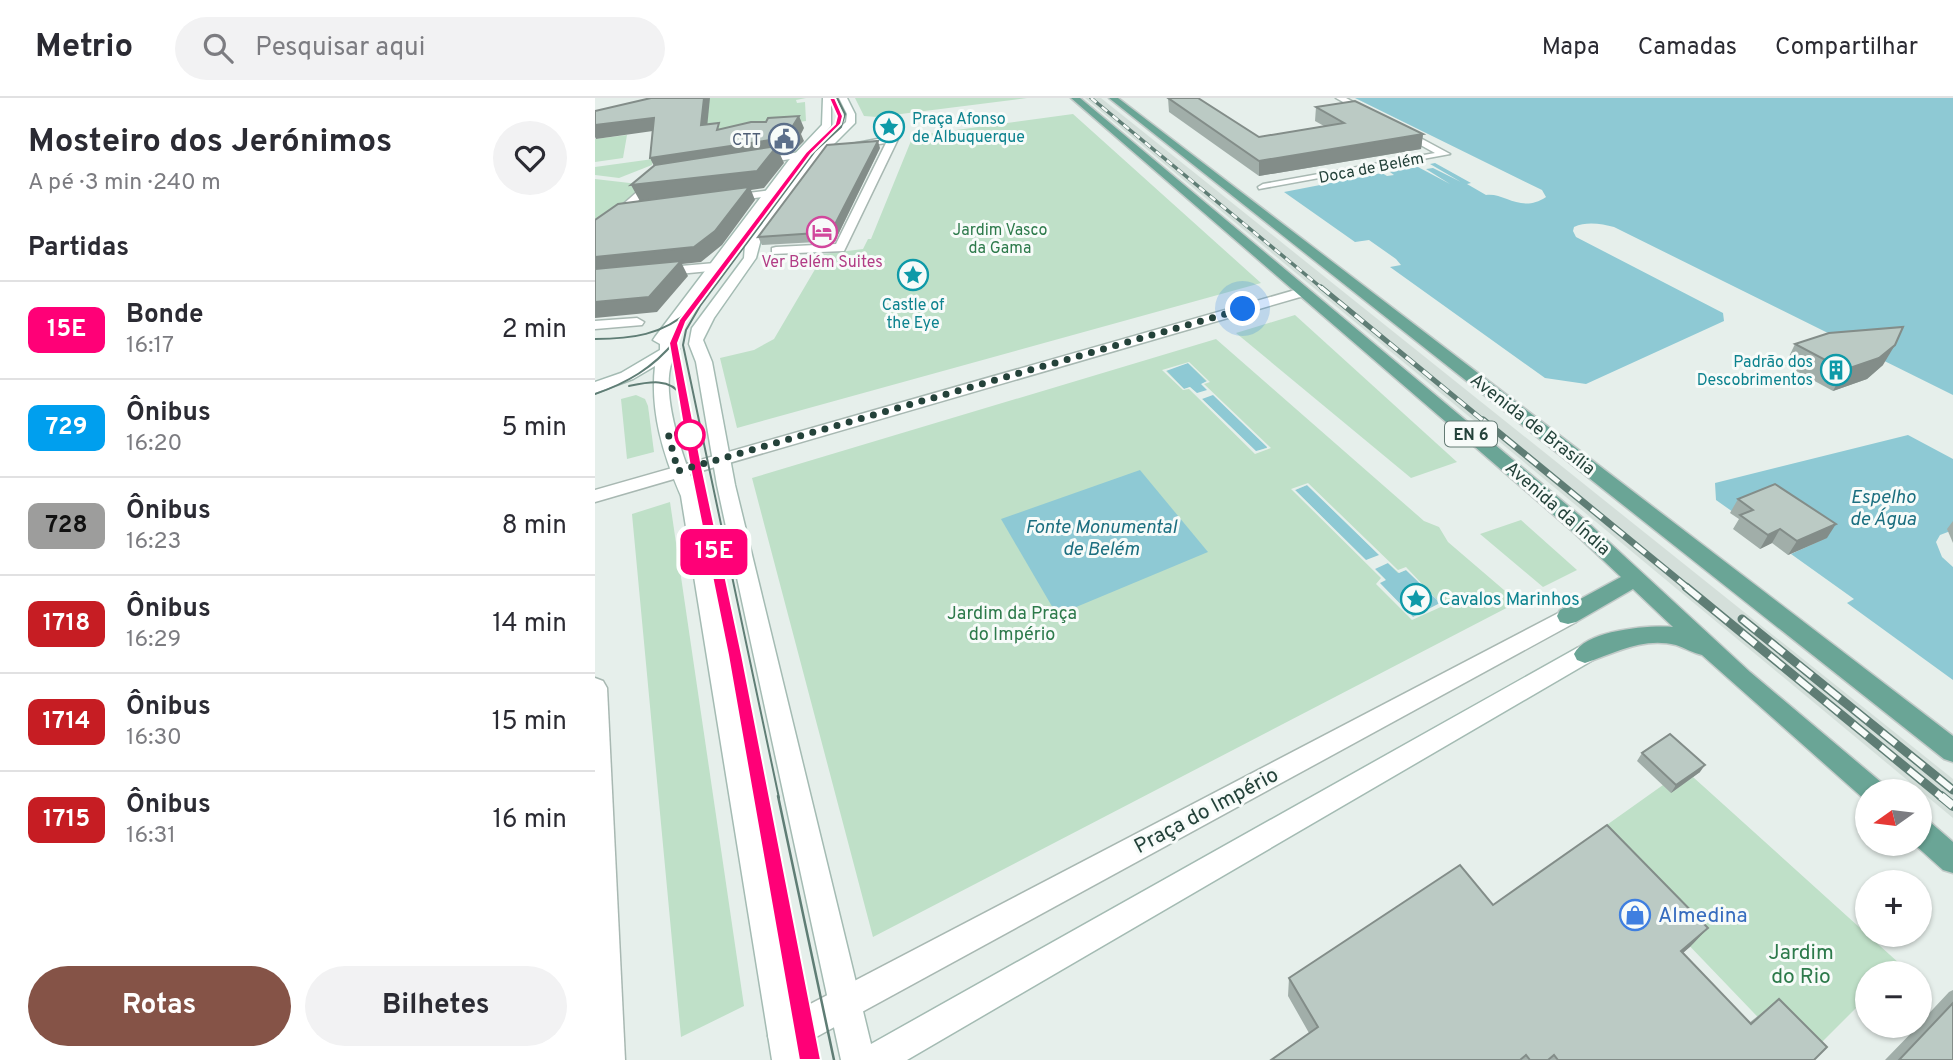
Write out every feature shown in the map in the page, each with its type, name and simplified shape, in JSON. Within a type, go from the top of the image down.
[{"type":"main road","name":"Avenida da Índia","points":[[1075,98],[1637,578],[1742,679],[1859,779]]},
{"type":"main road","name":"Avenida de Brasília","points":[[1113,98],[1953,751]]},
{"type":"main road","points":[[1567,616],[1637,578]]},
{"type":"main road","points":[[1585,654],[1633,635],[1662,634],[1699,645],[1742,679]]},
{"type":"main road","points":[[1932,842],[1953,860]]},
{"type":"street","points":[[624,366],[651,348],[668,329],[803,151],[826,126],[827,98]]},
{"type":"street","points":[[595,389],[627,376],[693,335],[751,258],[751,245],[755,238],[851,120],[843,98]]},
{"type":"street","name":"Doca de Belém","points":[[1263,187],[1445,153],[1341,98]]},
{"type":"street","points":[[776,251],[840,248],[893,139],[828,146]]},
{"type":"street","points":[[736,164],[803,151]]},
{"type":"street","points":[[595,235],[660,177],[673,174]]},
{"type":"street","points":[[713,200],[772,193]]},
{"type":"street","points":[[619,212],[646,209]]},
{"type":"street","points":[[648,273],[715,267]]},
{"type":"street","points":[[595,496],[1303,292]]},
{"type":"street","points":[[707,318],[694,342],[701,356],[712,461],[726,485],[858,1060]]},
{"type":"street","points":[[595,325],[637,322]]},
{"type":"street","name":"Praça do Império","points":[[668,329],[667,352],[662,367],[662,396],[671,451],[690,496],[786,1048],[844,1003],[1567,616]]},
{"type":"street","points":[[595,377],[644,357],[667,352],[684,351],[701,356]]},
{"type":"street","points":[[595,389],[647,383],[659,387],[662,396]]},
{"type":"street","points":[[874,1060],[1585,654]]},
{"type":"street","points":[[595,688],[608,1060]]},
{"type":"shaded area","points":[[1085,98],[1101,98],[1953,779],[1953,818],[1932,801],[1932,779],[1906,779]]},
{"type":"green space","points":[[705,98],[806,98],[796,100],[797,103],[805,102],[806,121],[705,134]]},
{"type":"green space","points":[[855,98],[1027,98],[877,117],[864,116]]},
{"type":"green space","name":"Jardim Vasco da Gama","points":[[1073,114],[1261,283],[737,428],[720,358],[754,350],[774,339],[824,254],[863,249],[868,239],[871,239],[913,136]]},
{"type":"green space","points":[[627,135],[623,158],[595,162],[595,139]]},
{"type":"green space","points":[[653,159],[652,165],[619,178],[595,175],[595,167]]},
{"type":"green space","points":[[595,179],[647,185],[595,233]]},
{"type":"green space","points":[[1295,315],[1457,462],[1411,478],[1236,333]]},
{"type":"green space","name":"Jardim da Praça do Império","points":[[1216,339],[1424,521],[1439,527],[1448,542],[1518,602],[873,937],[752,478]]},
{"type":"green space","points":[[636,395],[645,399],[648,406],[654,452],[627,459],[621,399]]},
{"type":"green space","points":[[670,502],[744,1006],[681,1037],[632,514]]},
{"type":"green space","points":[[1521,520],[1577,570],[1543,587],[1480,534]]},
{"type":"green space","name":"Jardim do Rio","points":[[1693,777],[1855,923],[1855,947],[1881,947],[1897,961],[1855,961],[1855,1009],[1804,1060],[1799,1060],[1587,839],[1663,785],[1671,792]]},
{"type":"water","points":[[1355,98],[1953,98],[1953,395],[1614,227],[1594,224],[1574,227],[1576,237],[1723,313],[1724,321],[1586,384],[1545,378],[1390,267],[1401,265],[1396,259],[1369,240],[1355,242],[1284,192],[1382,173],[1387,176],[1394,175],[1390,172],[1418,167],[1450,184],[1426,169],[1433,168],[1461,182],[1430,164],[1435,163],[1471,183],[1467,184],[1486,195],[1521,203],[1537,202],[1546,197],[1542,190]]},
{"type":"water","points":[[1188,363],[1207,382],[1202,384],[1268,447],[1256,452],[1190,387],[1184,389],[1166,370]]},
{"type":"water","name":"Espelho de Água","points":[[1908,435],[1953,459],[1953,530],[1940,535],[1936,542],[1942,557],[1953,567],[1953,680],[1847,603],[1854,599],[1791,554],[1826,538],[1733,512],[1716,500],[1715,483]]},
{"type":"water","name":"Fonte Monumental de Belém","points":[[1140,470],[1208,552],[1057,615],[1001,519]]},
{"type":"water","points":[[1307,485],[1398,573],[1406,570],[1441,603],[1413,617],[1379,583],[1385,579],[1295,490]]},
{"type":"pier","points":[[1189,362],[1210,382],[1204,384],[1271,448],[1255,454],[1189,389],[1183,390],[1162,370]],"holes":[[[1188,363],[1207,381],[1201,384],[1207,390],[1197,393],[1190,387],[1184,389],[1166,371]],[[1213,395],[1267,447],[1267,448],[1256,451],[1202,399]]]},
{"type":"pier","points":[[1308,483],[1398,570],[1406,567],[1443,606],[1412,620],[1376,584],[1381,578],[1291,489]],"holes":[[[1307,485],[1378,554],[1379,555],[1366,560],[1295,490]],[[1388,563],[1399,573],[1406,570],[1440,603],[1413,617],[1380,583],[1386,580],[1375,569]]]},
{"type":"building","points":[[651,98],[704,98],[701,125],[719,123],[717,130],[751,122],[766,122],[768,118],[799,116],[791,129],[799,128],[790,137],[650,158],[654,118],[595,125],[595,111]]},
{"type":"building","points":[[1168,98],[1198,98],[1259,137],[1344,123],[1316,107],[1355,101],[1423,134],[1259,161]]},
{"type":"building","points":[[878,141],[831,232],[758,237],[827,145]]},
{"type":"building","points":[[777,146],[757,171],[631,185],[655,165]]},
{"type":"building","points":[[749,187],[715,231],[694,247],[595,257],[595,220],[618,204]]},
{"type":"building","points":[[681,261],[649,297],[595,302],[595,269]]},
{"type":"building","points":[[1903,327],[1895,345],[1879,358],[1844,370],[1795,344],[1829,333]]},
{"type":"building","points":[[1775,484],[1836,524],[1797,541],[1780,529],[1768,535],[1740,515],[1753,510],[1738,499]]},
{"type":"building","points":[[1670,734],[1705,765],[1676,785],[1642,753]]},
{"type":"building","points":[[1607,825],[1708,928],[1681,951],[1751,1024],[1779,999],[1827,1047],[1814,1060],[1558,1060],[1554,1055],[1548,1060],[1530,1060],[1526,1055],[1520,1060],[1271,1060],[1318,1027],[1289,978],[1460,865],[1493,905]]},
{"type":"building","points":[[1953,1003],[1953,1060],[1899,1060],[1920,1038],[1932,1038],[1932,1025]]},
{"type":"tram line","name":"15E","points":[[810,1060],[735,655],[673,343],[675,333],[682,322],[781,190],[809,153],[838,124],[840,116],[832,98]]},
{"type":"tram line","points":[[779,798],[683,345],[686,330],[700,306],[815,151],[841,127],[845,114],[837,98]]},
{"type":"tram line","points":[[595,339],[646,334],[669,325],[690,310]]},
{"type":"tram line","points":[[595,394],[639,374],[675,341]]},
{"type":"tram line","points":[[675,341],[675,359],[761,798]]},
{"type":"tram line","points":[[629,386],[651,382],[665,383],[682,396]]},
{"type":"tram line","points":[[761,796],[810,1060]]},
{"type":"tram line","points":[[778,796],[834,1060]]},
{"type":"railway","points":[[1091,98],[1323,289]]},
{"type":"railway","points":[[1321,287],[1485,422]]},
{"type":"railway","points":[[1483,420],[1688,588]]},
{"type":"railway","points":[[1686,587],[1943,798]]},
{"type":"railway","points":[[1742,619],[1953,790]]},
{"type":"railway","points":[[1941,796],[1953,806]]},
{"type":"place","name":"Praça Afonso de Albuquerque","points":[[889,127]]},
{"type":"place","name":"CTT","points":[[784,139]]},
{"type":"place","name":"Ver Belém Suites","points":[[822,232]]},
{"type":"place","name":"Castle of the Eye","points":[[913,275]]},
{"type":"place","name":"Padrão dos Descobrimentos","points":[[1836,370]]},
{"type":"place","name":"Cavalos Marinhos","points":[[1416,599]]},
{"type":"place","name":"Almedina","points":[[1635,915]]},
{"type":"route","points":[[690,435],[668,433],[678,471],[1243,309]]}]
